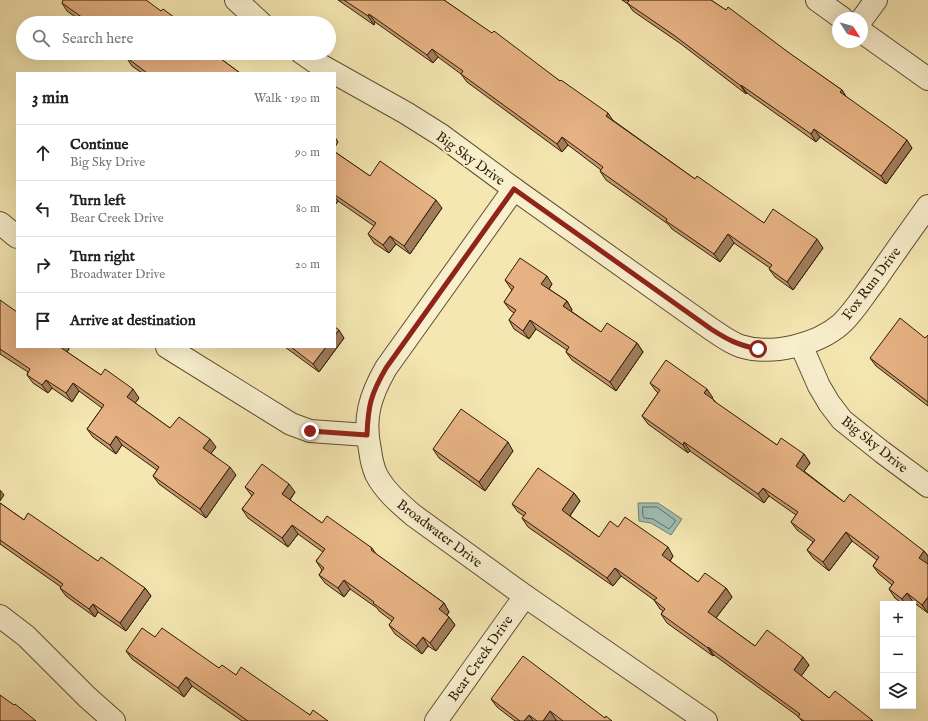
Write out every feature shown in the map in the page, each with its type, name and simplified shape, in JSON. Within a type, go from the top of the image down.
[{"type":"street","points":[[236,0],[253,16]]},
{"type":"street","points":[[817,0],[834,12]]},
{"type":"street","points":[[867,12],[876,0]]},
{"type":"street","points":[[868,36],[928,79]]},
{"type":"street","name":"Big Sky Drive","points":[[314,60],[334,72]]},
{"type":"street","name":"Big Sky Drive","points":[[336,73],[441,136],[726,339],[740,346],[758,349],[801,345],[819,386],[829,403],[842,420],[928,486]]},
{"type":"street","points":[[169,348],[291,424],[310,431],[367,435],[367,415],[370,400],[376,385],[386,368],[514,189]]},
{"type":"street","name":"Fox Run Drive","points":[[801,345],[817,339],[841,324],[928,206]]},
{"type":"street","points":[[0,223],[16,236]]},
{"type":"street","name":"Broadwater Drive","points":[[367,435],[371,458],[376,474],[396,500],[413,515],[525,596],[706,721]]},
{"type":"street","name":"Bear Creek Drive","points":[[436,721],[525,596]]},
{"type":"street","points":[[0,616],[26,636],[87,697],[114,721]]},
{"type":"water","points":[[638,503],[658,503],[682,519],[671,535],[651,523],[639,521]]},
{"type":"building","points":[[63,0],[146,0],[161,11],[163,9],[172,16],[80,16],[62,3]]},
{"type":"building","points":[[344,0],[444,0],[492,33],[494,31],[560,81],[561,80],[608,113],[606,116],[695,179],[697,176],[764,223],[773,209],[817,239],[787,282],[769,269],[772,265],[728,234],[714,254],[666,221],[667,219],[600,171],[603,167],[562,137],[557,144],[461,74],[463,71],[432,49],[427,55],[369,14],[368,16]]},
{"type":"building","points":[[627,0],[711,0],[726,10],[728,7],[842,90],[840,92],[907,140],[881,176],[814,129],[811,134],[741,86],[675,36],[627,3],[629,1]]},
{"type":"building","points":[[130,60],[222,60],[239,72],[146,72]]},
{"type":"building","points":[[336,153],[370,176],[380,161],[436,200],[404,246],[390,236],[383,245],[368,234],[376,223],[336,196]]},
{"type":"building","points":[[520,258],[547,276],[541,284],[567,301],[563,306],[601,332],[607,323],[637,343],[610,382],[566,352],[569,347],[530,320],[523,331],[509,320],[516,310],[504,302],[514,287],[505,280]]},
{"type":"building","points":[[0,300],[16,311],[16,348],[61,348],[101,375],[105,369],[133,389],[127,397],[170,428],[179,417],[210,439],[203,448],[230,467],[200,509],[153,476],[159,467],[116,436],[110,445],[87,429],[104,405],[73,383],[66,393],[46,380],[42,385],[27,375],[30,369],[0,349]]},
{"type":"building","points":[[900,318],[925,338],[928,335],[928,402],[870,358]]},
{"type":"building","points":[[292,348],[325,348],[313,364]]},
{"type":"building","points":[[666,360],[707,389],[704,393],[714,401],[777,445],[781,438],[804,454],[796,466],[844,502],[850,494],[924,551],[919,558],[928,564],[928,597],[922,605],[907,593],[902,599],[889,589],[894,582],[873,566],[879,557],[846,532],[823,562],[807,550],[815,540],[791,522],[798,512],[763,488],[758,494],[684,442],[683,445],[642,416],[660,390],[650,383]]},
{"type":"building","points":[[461,409],[508,442],[479,482],[433,449]]},
{"type":"building","points":[[262,464],[289,484],[282,494],[322,523],[327,516],[444,603],[439,609],[449,617],[430,643],[423,637],[416,646],[389,625],[394,618],[344,580],[338,588],[319,575],[324,568],[316,561],[325,549],[292,525],[282,538],[242,509],[254,493],[245,487]]},
{"type":"building","points":[[538,468],[574,493],[562,510],[571,517],[599,537],[610,521],[618,527],[625,517],[668,547],[662,555],[698,582],[705,573],[726,588],[708,612],[755,646],[767,630],[803,657],[794,670],[829,698],[835,691],[872,720],[804,721],[798,717],[800,714],[661,614],[665,609],[654,600],[657,598],[615,568],[607,578],[522,518],[526,513],[512,504]]},
{"type":"building","points":[[0,503],[24,520],[28,513],[98,561],[101,557],[145,588],[120,623],[93,604],[89,609],[60,588],[63,584],[0,540]]},
{"type":"building","points":[[142,628],[155,637],[162,628],[219,668],[222,665],[236,675],[241,667],[310,715],[313,710],[328,721],[248,721],[186,677],[178,688],[126,651]]},
{"type":"building","points":[[523,656],[605,718],[606,716],[612,721],[563,721],[550,711],[543,721],[537,721],[529,715],[524,721],[520,721],[491,699]]},
{"type":"building","points":[[0,695],[14,705],[15,704],[36,721],[0,721]]},
{"type":"route","points":[[310,431],[330,434],[367,435],[367,415],[370,400],[376,385],[386,368],[514,189],[726,339],[740,346],[758,349]]}]
